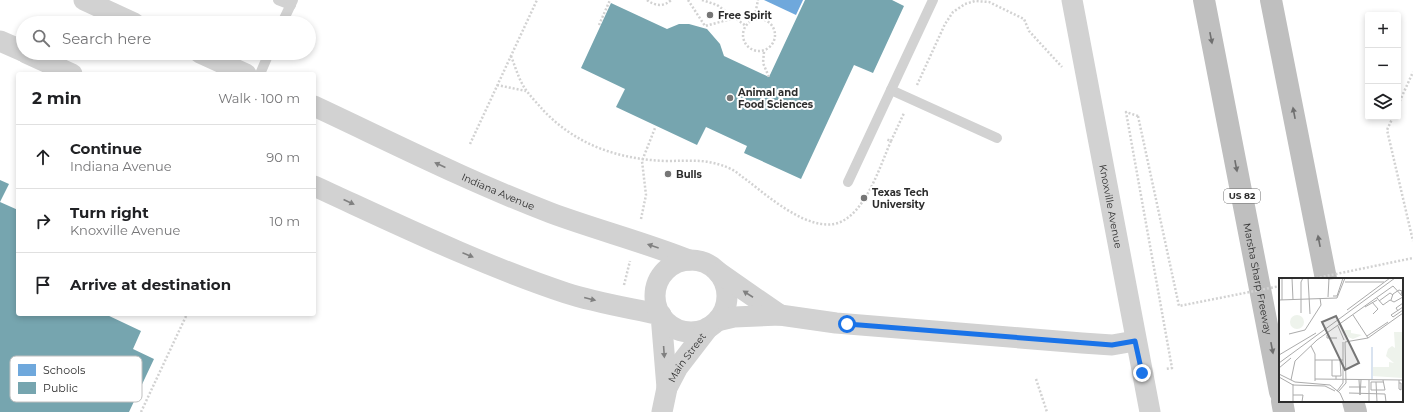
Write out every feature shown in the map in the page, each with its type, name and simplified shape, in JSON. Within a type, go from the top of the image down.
[{"type":"highway","name":"Marsha Sharp Freeway","points":[[1204,0],[1279,387]]},
{"type":"highway","points":[[1271,0],[1326,278]]},
{"type":"highway","points":[[1282,402],[1284,412]]},
{"type":"highway","points":[[1353,402],[1356,412]]},
{"type":"street","points":[[84,0],[119,16]]},
{"type":"street","name":"Knoxville Avenue","points":[[1072,0],[1135,341],[1150,412]]},
{"type":"street","points":[[0,41],[16,49]]},
{"type":"street","points":[[41,60],[68,72]]},
{"type":"street","points":[[215,60],[242,72]]},
{"type":"street","name":"Indiana Avenue","points":[[316,107],[481,185],[552,214],[653,245],[689,260]]},
{"type":"street","points":[[316,187],[444,245],[504,270],[567,293],[661,315]]},
{"type":"street","points":[[780,314],[701,261],[689,260],[677,262],[668,268],[660,277],[656,288],[655,300],[661,315],[674,328],[685,331],[696,331],[734,317],[780,314],[836,324],[1082,343],[1112,345],[1135,341]]},
{"type":"street","points":[[712,324],[723,311],[726,301],[724,280],[718,272]]},
{"type":"street","name":"Main Street","points":[[661,315],[667,388]]},
{"type":"street","name":"Main Street","points":[[662,412],[667,388],[678,367],[712,324]]},
{"type":"lane","points":[[278,0],[292,2],[285,16]]},
{"type":"lane","points":[[848,182],[933,0]]},
{"type":"lane","points":[[261,72],[266,60]]},
{"type":"lane","points":[[891,90],[997,138]]},
{"type":"path","points":[[470,144],[537,0]]},
{"type":"path","points":[[599,25],[610,0]]},
{"type":"path","points":[[647,0],[657,5],[664,5],[671,0]]},
{"type":"path","points":[[688,0],[705,26],[735,18]]},
{"type":"path","points":[[702,0],[717,5],[746,26]]},
{"type":"path","points":[[754,20],[758,0]]},
{"type":"path","points":[[511,56],[527,91],[562,128],[586,143],[622,156],[664,161],[695,159],[718,164],[732,169],[798,216],[811,222],[830,225],[840,222],[852,215],[860,206],[945,24],[953,12],[965,4],[975,1],[989,2],[1024,19],[1029,32],[1065,72]]},
{"type":"path","points":[[764,52],[751,49],[744,41],[743,36],[746,26],[754,20],[765,20],[775,29],[775,41],[772,46],[764,52],[763,63],[769,77]]},
{"type":"path","points":[[1401,99],[1413,72]]},
{"type":"path","points":[[497,85],[527,91]]},
{"type":"path","points":[[1162,369],[1172,368],[1126,112],[1138,116],[1179,306],[1279,286]]},
{"type":"path","points":[[1392,120],[1387,130],[1413,241]]},
{"type":"path","points":[[640,222],[646,195],[642,161],[655,128]]},
{"type":"path","points":[[872,132],[891,141]]},
{"type":"path","points":[[624,287],[632,254]]},
{"type":"path","points":[[1317,278],[1413,258]]},
{"type":"path","points":[[141,412],[185,316]]},
{"type":"path","points":[[1036,379],[1047,412]]},
{"type":"building: Schools","points":[[764,0],[803,0],[796,15]]},
{"type":"building: Public","name":"Animal and Food Sciences","points":[[805,0],[892,0],[904,6],[873,73],[854,65],[801,179],[744,153],[747,146],[706,127],[697,145],[616,107],[625,89],[581,68],[611,3],[667,29],[679,24],[689,24],[707,29],[720,44],[724,56],[769,77]]},
{"type":"building: Public","points":[[0,180],[9,184],[0,202]]},
{"type":"building: Public","points":[[0,202],[16,209],[16,316],[109,316],[141,331],[133,349],[154,359],[142,384],[142,356],[10,356],[10,402],[134,402],[129,412],[0,412]]},
{"type":"place","name":"Free Spirit","points":[[710,15]]},
{"type":"place","name":"Animal and Food Sciences","points":[[730,98]]},
{"type":"place","name":"Bulls","points":[[668,174]]},
{"type":"place","name":"Texas Tech University","points":[[864,198]]},
{"type":"route","points":[[847,324],[1112,345],[1135,341],[1142,373]]}]
